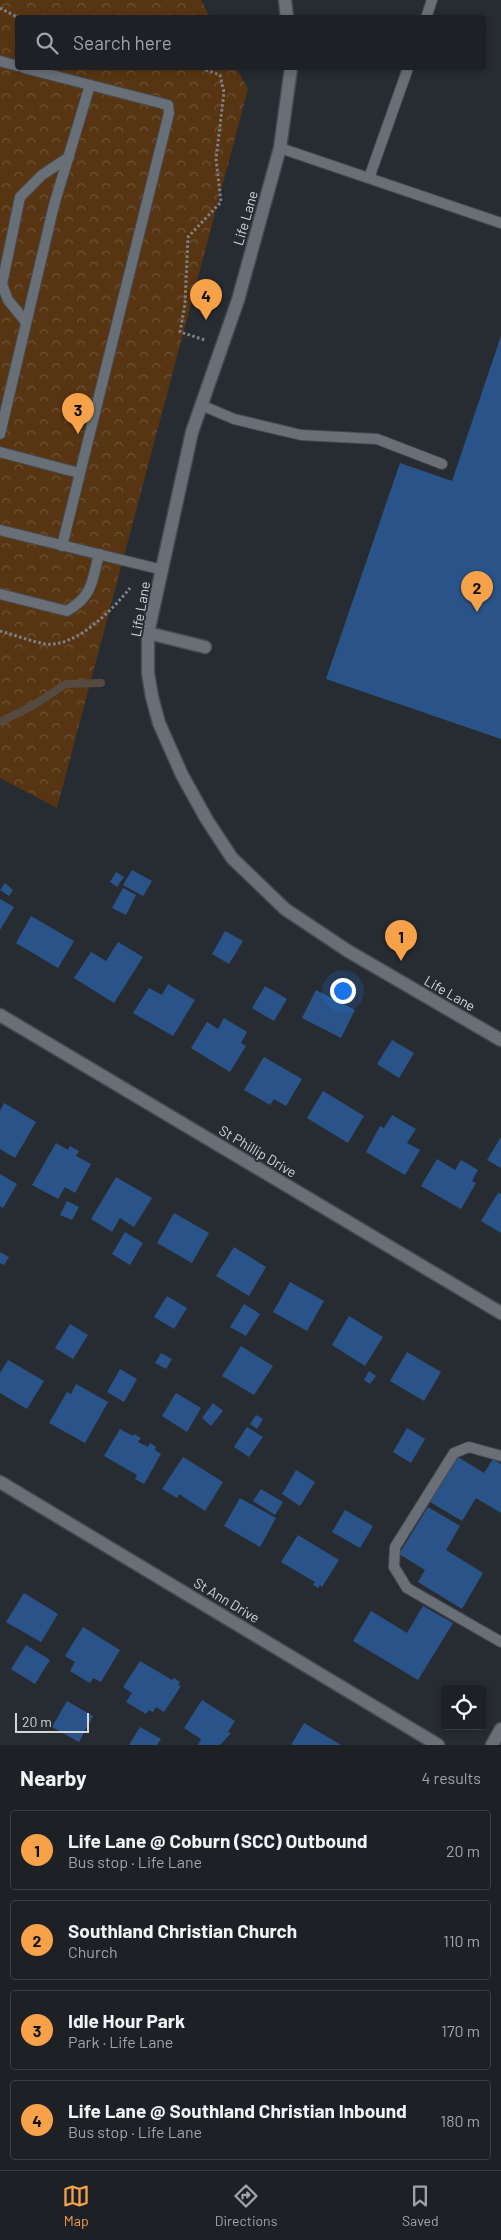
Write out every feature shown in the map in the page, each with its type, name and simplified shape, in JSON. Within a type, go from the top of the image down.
[{"type":"street","points":[[285,0],[287,15]]},
{"type":"street","name":"Life Lane","points":[[290,70],[280,148],[238,300],[192,432],[148,633],[148,672],[158,723],[186,783],[232,858],[285,909],[348,951],[501,1040]]},
{"type":"street","points":[[148,633],[205,647]]},
{"type":"street","name":"St Phillip Drive","points":[[0,1015],[501,1313]]},
{"type":"street","name":"St Ann Drive","points":[[0,1482],[438,1745]]},
{"type":"street","points":[[492,1745],[501,1729]]},
{"type":"lane","points":[[427,15],[432,0]]},
{"type":"lane","points":[[0,61],[15,65]]},
{"type":"lane","points":[[32,70],[168,105],[169,113],[62,546]]},
{"type":"lane","points":[[369,178],[407,70]]},
{"type":"lane","points":[[0,434],[54,205],[90,85]]},
{"type":"lane","points":[[280,148],[501,223]]},
{"type":"lane","points":[[26,322],[8,300],[2,284],[20,197],[42,175],[69,157]]},
{"type":"lane","points":[[201,404],[234,419],[301,435],[377,439],[442,464]]},
{"type":"lane","points":[[0,452],[79,473]]},
{"type":"lane","points":[[0,530],[162,570]]},
{"type":"lane","points":[[0,594],[67,612],[81,604],[89,592],[99,554]]},
{"type":"lane","points":[[501,1456],[469,1447],[454,1453],[395,1547],[394,1567],[407,1588],[501,1642]]},
{"type":"path","points":[[0,8],[15,16]]},
{"type":"path","points":[[206,70],[220,75],[224,92],[216,159],[221,202],[188,238],[184,304],[180,332],[221,345]]},
{"type":"green space","points":[[0,0],[201,0],[209,15],[15,15],[15,70],[237,70],[248,89],[57,808],[0,778]]},
{"type":"building","points":[[501,336],[501,739],[326,679],[400,463],[452,481]]},
{"type":"building","points":[[132,870],[152,881],[143,896],[123,885]]},
{"type":"building","points":[[116,872],[124,877],[117,887],[110,882]]},
{"type":"building","points":[[5,883],[13,890],[9,896],[0,890]]},
{"type":"building","points":[[123,888],[136,895],[126,915],[112,908]]},
{"type":"building","points":[[0,899],[14,907],[0,930]]},
{"type":"building","points":[[31,916],[74,941],[58,968],[16,943]]},
{"type":"building","points":[[225,931],[243,941],[229,964],[212,954]]},
{"type":"building","points":[[118,942],[143,957],[114,1003],[74,978],[91,952],[106,961]]},
{"type":"building","points":[[168,984],[195,1000],[173,1036],[133,1013],[149,988],[162,995]]},
{"type":"building","points":[[265,986],[287,999],[274,1021],[252,1008]]},
{"type":"building","points":[[316,990],[355,1010],[341,1038],[302,1018]]},
{"type":"building","points":[[224,1018],[247,1032],[241,1043],[246,1046],[230,1072],[191,1048],[207,1022],[218,1029]]},
{"type":"building","points":[[392,1040],[414,1053],[399,1078],[377,1064]]},
{"type":"building","points":[[264,1057],[302,1079],[286,1106],[274,1099],[270,1105],[244,1090]]},
{"type":"building","points":[[323,1091],[364,1116],[348,1143],[307,1118]]},
{"type":"building","points":[[4,1103],[36,1122],[15,1158],[0,1149],[0,1111]]},
{"type":"building","points":[[392,1115],[416,1129],[407,1143],[420,1150],[405,1175],[366,1152],[380,1126],[384,1128]]},
{"type":"building","points":[[501,1137],[501,1168],[487,1160]]},
{"type":"building","points":[[56,1143],[68,1150],[70,1146],[79,1151],[76,1156],[91,1164],[75,1193],[65,1187],[58,1199],[32,1185]]},
{"type":"building","points":[[437,1159],[455,1170],[461,1160],[478,1170],[472,1181],[476,1183],[461,1209],[421,1186]]},
{"type":"building","points":[[0,1174],[17,1184],[3,1208],[0,1206]]},
{"type":"building","points":[[116,1177],[152,1198],[134,1227],[120,1218],[112,1232],[91,1219]]},
{"type":"building","points":[[498,1193],[501,1194],[501,1233],[481,1221]]},
{"type":"building","points":[[67,1201],[79,1207],[72,1220],[60,1215]]},
{"type":"building","points":[[174,1213],[209,1233],[192,1263],[157,1243]]},
{"type":"building","points":[[125,1232],[143,1243],[130,1265],[112,1254]]},
{"type":"building","points":[[234,1247],[266,1267],[249,1296],[216,1276]]},
{"type":"building","points":[[0,1252],[9,1257],[4,1265],[0,1263]]},
{"type":"building","points":[[290,1282],[324,1301],[307,1331],[273,1312]]},
{"type":"building","points":[[167,1296],[187,1308],[174,1329],[154,1317]]},
{"type":"building","points":[[244,1304],[260,1314],[246,1336],[230,1327]]},
{"type":"building","points":[[349,1316],[383,1337],[365,1366],[332,1345]]},
{"type":"building","points":[[70,1324],[88,1335],[73,1359],[55,1348]]},
{"type":"building","points":[[241,1346],[273,1366],[254,1395],[222,1376]]},
{"type":"building","points":[[407,1352],[441,1372],[424,1401],[390,1381]]},
{"type":"building","points":[[161,1353],[172,1359],[166,1369],[155,1363]]},
{"type":"building","points":[[8,1360],[44,1381],[27,1409],[0,1393],[0,1373]]},
{"type":"building","points":[[120,1369],[137,1379],[124,1402],[107,1392]]},
{"type":"building","points":[[369,1371],[376,1376],[370,1384],[364,1380]]},
{"type":"building","points":[[76,1384],[108,1402],[85,1443],[49,1423],[67,1392],[71,1394]]},
{"type":"building","points":[[176,1393],[201,1408],[187,1432],[162,1416]]},
{"type":"building","points":[[213,1403],[223,1411],[211,1426],[202,1418]]},
{"type":"building","points":[[256,1415],[263,1419],[257,1429],[250,1424]]},
{"type":"building","points":[[247,1427],[263,1437],[249,1457],[234,1447]]},
{"type":"building","points":[[407,1428],[425,1439],[411,1463],[393,1452]]},
{"type":"building","points":[[120,1429],[141,1438],[138,1442],[148,1447],[150,1443],[161,1454],[144,1484],[135,1479],[137,1475],[104,1456]]},
{"type":"building","points":[[183,1457],[223,1482],[205,1511],[179,1494],[177,1498],[162,1489]]},
{"type":"building","points":[[458,1457],[484,1473],[493,1459],[501,1464],[501,1513],[476,1498],[462,1521],[430,1502]]},
{"type":"building","points":[[296,1470],[315,1482],[300,1506],[282,1494]]},
{"type":"building","points":[[261,1489],[283,1502],[275,1515],[253,1501]]},
{"type":"building","points":[[240,1498],[276,1518],[260,1547],[224,1526]]},
{"type":"building","points":[[428,1507],[460,1526],[446,1550],[483,1573],[462,1609],[418,1582],[425,1570],[399,1554]]},
{"type":"building","points":[[345,1510],[373,1526],[360,1548],[332,1532]]},
{"type":"building","points":[[298,1535],[339,1560],[322,1587],[320,1585],[318,1588],[313,1585],[315,1582],[281,1562]]},
{"type":"building","points":[[24,1593],[58,1614],[41,1642],[6,1622]]},
{"type":"building","points":[[423,1606],[453,1623],[418,1680],[353,1641],[371,1611],[407,1633]]},
{"type":"building","points":[[83,1627],[120,1650],[101,1682],[93,1678],[90,1683],[70,1671],[75,1662],[65,1656]]},
{"type":"building","points":[[26,1645],[50,1660],[35,1684],[11,1669]]},
{"type":"building","points":[[140,1661],[172,1680],[174,1678],[180,1682],[178,1685],[181,1686],[164,1712],[156,1707],[153,1712],[149,1710],[146,1714],[126,1702],[132,1693],[123,1687]]},
{"type":"building","points":[[202,1700],[235,1721],[228,1732],[231,1733],[220,1745],[198,1745],[201,1739],[184,1728]]},
{"type":"building","points":[[67,1701],[93,1716],[79,1742],[52,1727]]},
{"type":"building","points":[[304,1723],[341,1745],[291,1745]]},
{"type":"building","points":[[140,1727],[161,1739],[157,1745],[129,1745]]},
{"type":"waterway","points":[[0,722],[32,706],[66,684],[101,683]]},
{"type":"place","name":"Life Lane @ Southland Christian Inbound","points":[[206,320]]},
{"type":"place","name":"Idle Hour Park","points":[[78,434]]},
{"type":"place","name":"Southland Christian Church","points":[[477,612]]},
{"type":"place","name":"Life Lane @ Coburn (SCC) Outbound","points":[[401,961]]}]
